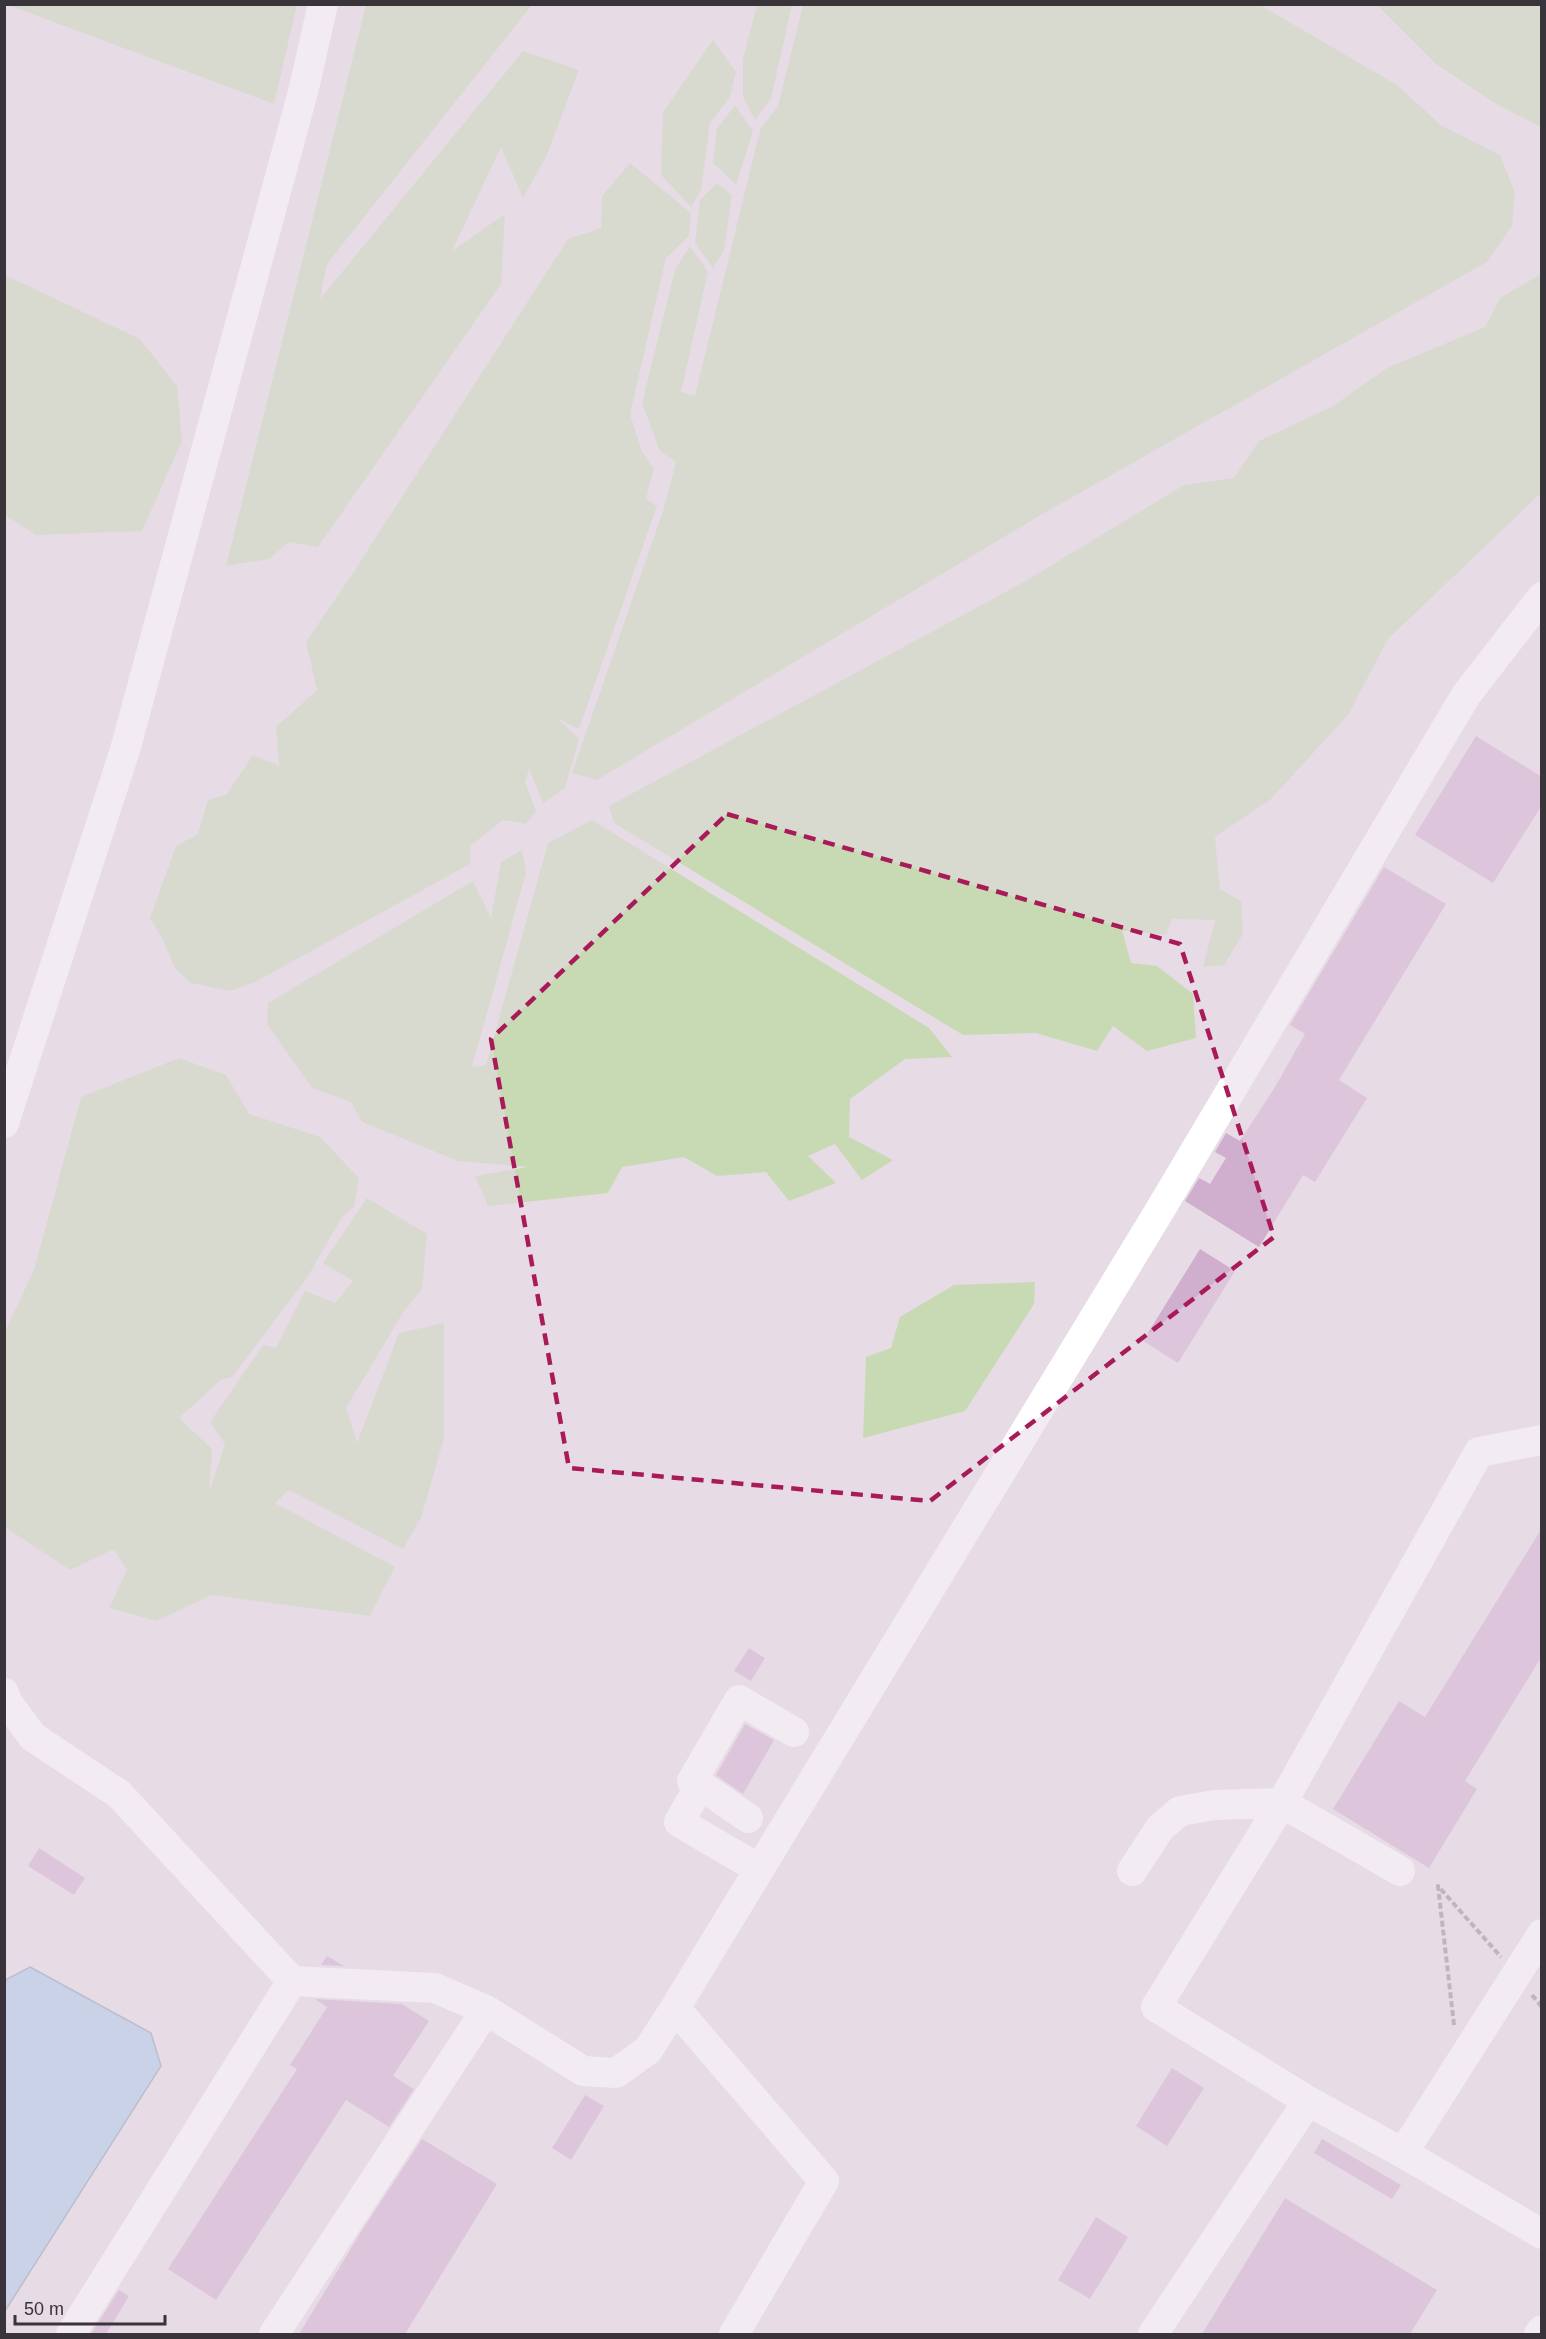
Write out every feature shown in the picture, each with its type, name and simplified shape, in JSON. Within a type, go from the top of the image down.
[{"type":"lane","points":[[4,1122],[125,750],[301,99],[323,4]]},
{"type":"lane","points":[[4,1693],[7,1702],[33,1737],[119,1794],[292,1981],[435,1988],[486,2010],[583,2071],[616,2073],[648,2050],[675,2008],[1166,1200],[1466,695],[1542,597]]},
{"type":"lane","points":[[1542,1440],[1479,1452],[1282,1803],[1156,2007],[1308,2101],[1542,2234]]},
{"type":"lane","points":[[748,1818],[692,1781],[739,1700],[794,1732]]},
{"type":"lane","points":[[700,1785],[679,1822],[759,1869]]},
{"type":"lane","points":[[1132,1871],[1160,1828],[1180,1811],[1214,1805],[1282,1803],[1400,1870]]},
{"type":"lane","points":[[1403,2153],[1542,1934]]},
{"type":"lane","points":[[71,2334],[292,1981]]},
{"type":"lane","points":[[675,2008],[824,2181],[734,2334]]},
{"type":"lane","points":[[274,2334],[486,2010]]},
{"type":"lane","points":[[1153,2334],[1308,2101]]},
{"type":"lane","points":[[1539,2334],[1542,2330]]},
{"type":"path","points":[[1459,2064],[1438,1886],[1542,2007]]},
{"type":"highlighted area","points":[[727,814],[1180,944],[1274,1237],[930,1501],[569,1468],[491,1039]]},
{"type":"green space","points":[[297,4],[274,104],[8,5]]},
{"type":"green space","points":[[366,5],[532,5],[327,264],[320,299],[523,51],[579,70],[546,157],[523,198],[501,147],[452,251],[505,214],[501,284],[318,547],[289,542],[269,559],[226,566]]},
{"type":"green space","points":[[757,5],[792,5],[771,99],[755,120],[743,97],[743,59]]},
{"type":"green space","points":[[803,5],[1260,5],[1397,85],[1442,126],[1500,155],[1515,193],[1512,226],[1487,262],[1039,516],[597,780],[572,773],[664,508],[676,462],[660,451],[642,403],[675,270],[690,246],[708,272],[681,392],[695,396],[760,130],[778,106]]},
{"type":"green space","points":[[1377,5],[1541,5],[1541,127],[1496,104],[1436,64]]},
{"type":"green space","points":[[713,40],[736,72],[730,97],[710,123],[701,190],[691,207],[661,175],[663,112]]},
{"type":"green space","points":[[735,105],[753,131],[736,185],[713,163],[717,129]]},
{"type":"green space","points":[[630,163],[691,213],[689,236],[666,258],[630,414],[642,452],[654,468],[646,499],[657,506],[579,729],[557,718],[579,739],[565,788],[543,803],[529,769],[525,782],[536,811],[526,824],[503,820],[470,846],[470,864],[255,982],[230,991],[191,983],[176,970],[150,918],[176,846],[198,834],[208,800],[226,795],[253,755],[279,766],[276,727],[317,690],[306,642],[568,239],[601,228],[602,196]]},
{"type":"green space","points":[[717,183],[732,195],[724,250],[713,268],[695,243],[700,200]]},
{"type":"green space","points":[[1541,274],[1541,493],[1388,639],[1348,715],[1270,800],[1215,837],[1220,889],[1241,901],[1243,934],[1224,965],[1203,967],[1215,920],[1172,919],[1166,935],[1122,930],[1131,963],[1157,966],[1193,994],[1196,1038],[1147,1051],[1113,1026],[1097,1051],[1036,1033],[963,1035],[614,823],[609,806],[1022,583],[1184,485],[1234,478],[1259,441],[1333,406],[1387,368],[1485,327],[1500,298]]},
{"type":"green space","points":[[5,275],[140,339],[177,386],[182,441],[142,531],[36,535],[5,515]]},
{"type":"green space","points":[[592,820],[929,1028],[952,1057],[905,1059],[850,1099],[849,1137],[893,1160],[862,1180],[835,1144],[808,1156],[836,1183],[789,1201],[766,1172],[717,1176],[684,1157],[622,1167],[608,1193],[488,1206],[475,1176],[528,1167],[458,1161],[362,1122],[351,1102],[312,1088],[267,1024],[268,1003],[473,881],[491,918],[501,862],[522,850],[526,873],[472,1067],[486,1065],[548,843]]},
{"type":"green space","points":[[179,1058],[226,1075],[249,1114],[320,1137],[359,1178],[354,1207],[342,1217],[307,1278],[232,1377],[221,1380],[179,1418],[212,1449],[209,1492],[225,1444],[210,1422],[263,1345],[276,1348],[305,1291],[335,1303],[353,1281],[323,1263],[367,1198],[427,1234],[422,1289],[402,1314],[346,1408],[357,1443],[399,1333],[444,1323],[444,1438],[421,1518],[403,1549],[289,1490],[275,1503],[395,1567],[370,1616],[211,1595],[157,1621],[109,1608],[127,1570],[114,1549],[70,1570],[5,1527],[5,1331],[34,1270],[81,1097]]},
{"type":"green space","points":[[1035,1282],[1034,1304],[965,1411],[863,1438],[866,1357],[891,1348],[900,1317],[954,1285]]},
{"type":"water","points":[[30,1967],[151,2033],[161,2066],[5,2311],[5,1984],[7,1979]]},
{"type":"building","points":[[1476,736],[1542,777],[1542,805],[1493,883],[1415,835]]},
{"type":"building","points":[[1384,867],[1446,904],[1339,1080],[1367,1098],[1315,1182],[1303,1175],[1259,1247],[1185,1201],[1199,1178],[1210,1184],[1226,1158],[1215,1152],[1226,1133],[1240,1141],[1275,1087],[1305,1034],[1290,1025]]},
{"type":"building","points":[[1200,1249],[1235,1271],[1178,1363],[1143,1341]]},
{"type":"building","points":[[1542,1528],[1542,1656],[1465,1781],[1477,1789],[1429,1868],[1333,1809],[1399,1701],[1425,1717]]},
{"type":"building","points":[[749,1648],[765,1658],[751,1681],[734,1671]]},
{"type":"building","points":[[745,1724],[774,1740],[743,1794],[716,1775]]},
{"type":"building","points":[[39,1848],[85,1878],[74,1895],[28,1866]]},
{"type":"building","points":[[327,1956],[344,1966],[321,1965]]},
{"type":"building","points":[[315,1999],[402,2004],[429,2021],[393,2076],[414,2089],[389,2127],[346,2100],[216,2300],[168,2269],[297,2069],[290,2065],[327,2007]]},
{"type":"building","points":[[1172,2068],[1204,2088],[1167,2146],[1136,2126]]},
{"type":"building","points":[[585,2095],[604,2106],[571,2160],[552,2148]]},
{"type":"building","points":[[422,2139],[497,2184],[405,2334],[299,2334],[361,2232]]},
{"type":"building","points":[[1322,2139],[1401,2185],[1392,2199],[1314,2153]]},
{"type":"building","points":[[1285,2198],[1437,2290],[1410,2334],[1202,2334]]},
{"type":"building","points":[[1096,2217],[1128,2237],[1090,2299],[1058,2280]]},
{"type":"building","points":[[119,2290],[129,2296],[106,2334],[91,2334]]}]
